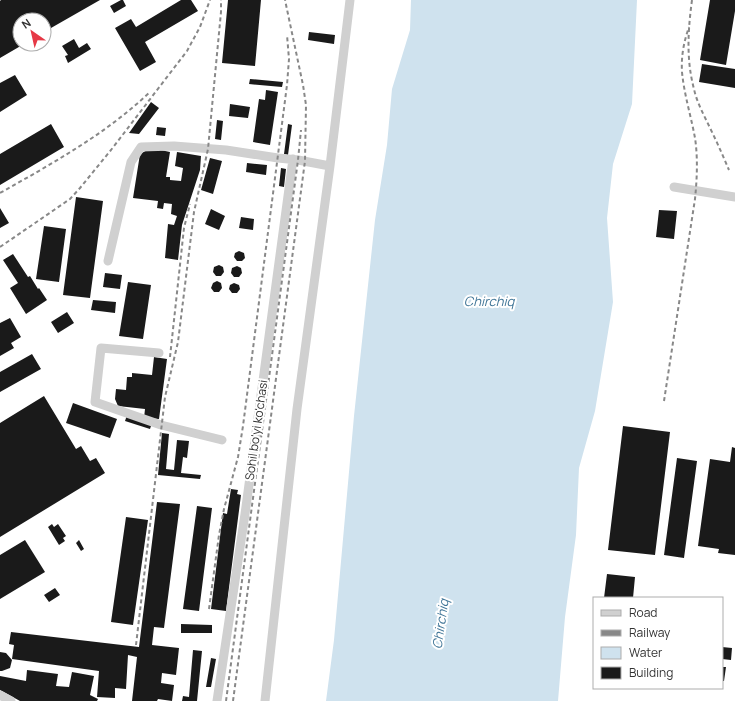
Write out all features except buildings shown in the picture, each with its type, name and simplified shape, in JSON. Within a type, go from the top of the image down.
[{"type":"street","points":[[265,701],[297,409],[330,166],[350,0]]},
{"type":"street","points":[[108,261],[131,162],[141,147],[174,146],[226,150],[293,159],[330,166]]},
{"type":"street","name":"Sohil bo'yi ko'chasi","points":[[217,701],[293,159]]},
{"type":"street","points":[[674,187],[732,197]]},
{"type":"street","points":[[159,353],[101,348],[95,402],[161,425],[222,440]]},
{"type":"street","points":[[0,695],[11,701]]},
{"type":"water","name":"Chirchiq","points":[[411,0],[637,0],[632,104],[613,164],[607,218],[613,302],[595,411],[579,468],[576,535],[565,617],[558,701],[326,701],[334,640],[354,416],[375,220],[387,145],[392,89],[410,30]]},
{"type":"railway","points":[[0,247],[70,199],[80,188],[187,51],[200,27],[210,0]]},
{"type":"railway","points":[[136,645],[165,397],[178,342],[194,212],[208,149],[221,0]]},
{"type":"railway","points":[[233,701],[305,161],[306,105],[285,0]]},
{"type":"railway","points":[[692,0],[688,44],[691,78],[699,104],[729,170]]},
{"type":"railway","points":[[664,401],[695,199],[697,161],[696,146],[682,72],[683,49],[689,27]]},
{"type":"railway","points":[[209,609],[219,535],[224,509],[238,457],[243,426],[287,85],[289,59],[287,35]]},
{"type":"railway","points":[[0,193],[60,159],[95,136],[137,104],[150,92]]},
{"type":"railway","points":[[226,701],[301,130]]},
{"type":"railway","points":[[170,357],[184,228],[190,204]]}]
